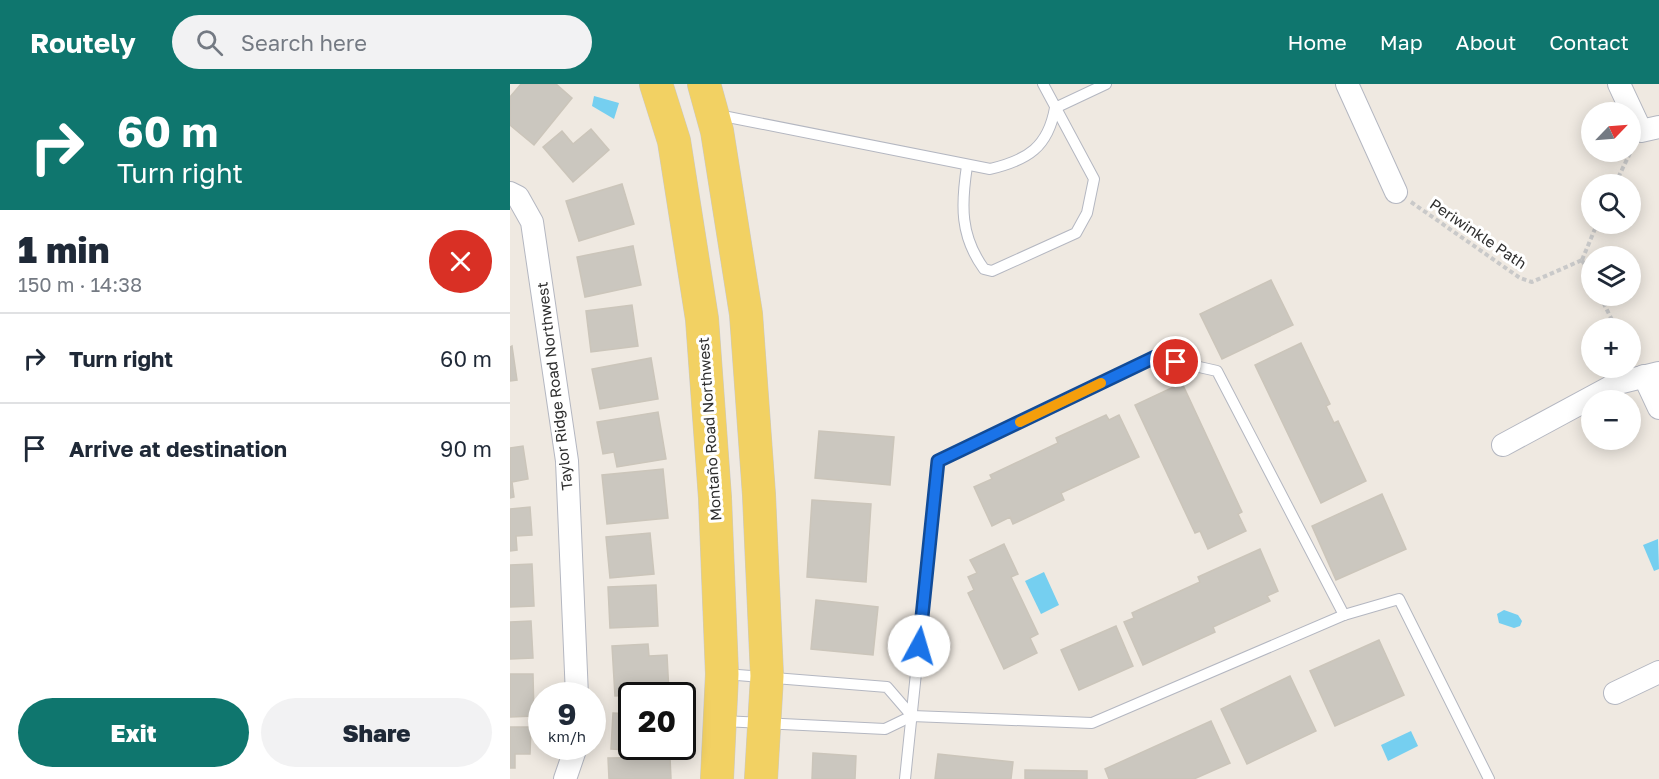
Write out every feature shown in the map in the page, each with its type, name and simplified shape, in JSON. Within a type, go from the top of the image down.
[{"type":"main road","name":"Montaño Road Northwest","points":[[656,84],[674,141],[702,319],[715,498],[722,674],[717,779]]},
{"type":"main road","points":[[709,99],[746,314],[759,495],[767,676],[761,779]]},
{"type":"street","points":[[1347,84],[1396,192]]},
{"type":"street","points":[[1619,84],[1650,129]]},
{"type":"street","name":"Taylor Ridge Road Northwest","points":[[510,193],[518,197],[532,222],[567,461],[576,682]]},
{"type":"street","points":[[1503,445],[1618,383],[1652,374],[1659,408]]},
{"type":"street","points":[[1615,693],[1659,672]]},
{"type":"street","points":[[565,779],[572,760]]},
{"type":"lane","points":[[967,166],[961,205],[963,223],[968,239],[984,269],[992,271],[1076,233],[1087,213],[1094,179],[1043,84]]},
{"type":"lane","points":[[1055,108],[1106,84]]},
{"type":"lane","points":[[709,99],[967,166],[990,169],[1016,163],[1036,149],[1051,130],[1055,108]]},
{"type":"lane","points":[[905,779],[938,461],[1155,357],[1217,371],[1344,615]]},
{"type":"lane","points":[[720,721],[885,729],[912,716],[1092,723],[1344,615],[1399,599],[1489,779]]},
{"type":"lane","points":[[722,674],[887,687],[912,716]]},
{"type":"path","points":[[1622,174],[1650,129]]},
{"type":"path","name":"Periwinkle Path","points":[[1396,192],[1526,280],[1532,282],[1581,260]]},
{"type":"water","points":[[594,96],[619,103],[614,119],[592,106]]},
{"type":"water","points":[[1658,539],[1659,569],[1654,571],[1643,545]]},
{"type":"water","points":[[1044,572],[1059,605],[1041,614],[1025,581]]},
{"type":"water","points":[[1504,610],[1518,615],[1522,621],[1520,626],[1514,628],[1499,623],[1497,614]]},
{"type":"water","points":[[1411,731],[1418,746],[1388,761],[1381,745]]},
{"type":"building","points":[[521,84],[556,84],[572,98],[534,145],[510,125],[510,97]]},
{"type":"building","points":[[591,129],[609,150],[573,182],[543,147],[562,131],[573,144]]},
{"type":"building","points":[[622,184],[634,224],[579,241],[566,201]]},
{"type":"building","points":[[633,246],[641,285],[585,297],[577,257]]},
{"type":"building","points":[[1271,280],[1293,325],[1222,359],[1200,314]]},
{"type":"building","points":[[632,305],[638,346],[591,352],[586,311]]},
{"type":"building","points":[[1301,343],[1330,404],[1326,406],[1334,423],[1338,421],[1366,481],[1321,503],[1255,365]]},
{"type":"building","points":[[512,346],[517,380],[510,381],[510,347]]},
{"type":"building","points":[[651,358],[658,399],[600,409],[592,369]]},
{"type":"building","points":[[1182,383],[1242,512],[1238,514],[1246,531],[1208,549],[1200,531],[1195,533],[1135,405]]},
{"type":"building","points":[[658,412],[666,459],[617,467],[614,452],[603,454],[597,422]]},
{"type":"building","points":[[1106,415],[1109,420],[1119,415],[1139,457],[1061,493],[1064,500],[1013,524],[1010,517],[992,526],[974,487],[992,479],[990,475],[1058,443],[1056,438]]},
{"type":"building","points":[[819,431],[894,437],[890,485],[815,478]]},
{"type":"building","points":[[523,446],[528,479],[512,482],[514,497],[510,498],[510,448]]},
{"type":"building","points":[[663,469],[668,518],[607,524],[602,475]]},
{"type":"building","points":[[1382,494],[1406,549],[1336,580],[1312,526]]},
{"type":"building","points":[[812,500],[871,504],[866,582],[807,577]]},
{"type":"building","points":[[530,507],[532,535],[516,536],[517,550],[510,551],[510,509]]},
{"type":"building","points":[[650,533],[654,574],[610,578],[606,537]]},
{"type":"building","points":[[1004,544],[1018,574],[1011,577],[1038,634],[1030,638],[1037,653],[1004,669],[968,593],[974,590],[968,577],[977,573],[970,560]]},
{"type":"building","points":[[1260,549],[1278,591],[1267,596],[1270,601],[1213,627],[1215,632],[1143,665],[1124,622],[1134,618],[1132,613],[1200,582],[1198,577]]},
{"type":"building","points":[[532,564],[534,606],[510,607],[510,565]]},
{"type":"building","points":[[656,585],[658,626],[610,628],[608,587]]},
{"type":"building","points":[[816,600],[878,607],[873,655],[811,649]]},
{"type":"building","points":[[531,621],[533,658],[510,659],[510,622]]},
{"type":"building","points":[[1116,626],[1133,666],[1079,690],[1061,650]]},
{"type":"building","points":[[1379,640],[1404,695],[1335,726],[1310,671]]},
{"type":"building","points":[[648,644],[649,656],[667,655],[668,682],[618,682],[618,696],[615,696],[612,646]]},
{"type":"building","points":[[510,674],[533,674],[533,682],[528,682],[528,716],[510,717]]},
{"type":"building","points":[[1290,676],[1316,731],[1247,764],[1221,709]]},
{"type":"building","points":[[613,713],[618,713],[618,749],[611,749]]},
{"type":"building","points":[[1211,721],[1230,763],[1194,779],[1109,779],[1105,769]]},
{"type":"building","points":[[510,727],[528,727],[528,754],[515,754],[515,768],[510,768]]},
{"type":"building","points":[[813,753],[856,756],[855,779],[812,779]]},
{"type":"building","points":[[938,754],[1013,762],[1011,779],[935,779]]},
{"type":"building","points":[[608,758],[670,760],[671,779],[609,779]]},
{"type":"building","points":[[1025,770],[1087,771],[1087,779],[1025,779]]},
{"type":"slow traffic","points":[[1020,422],[1101,383]]},
{"type":"route","points":[[919,646],[938,461],[1155,357],[1176,362]]}]
